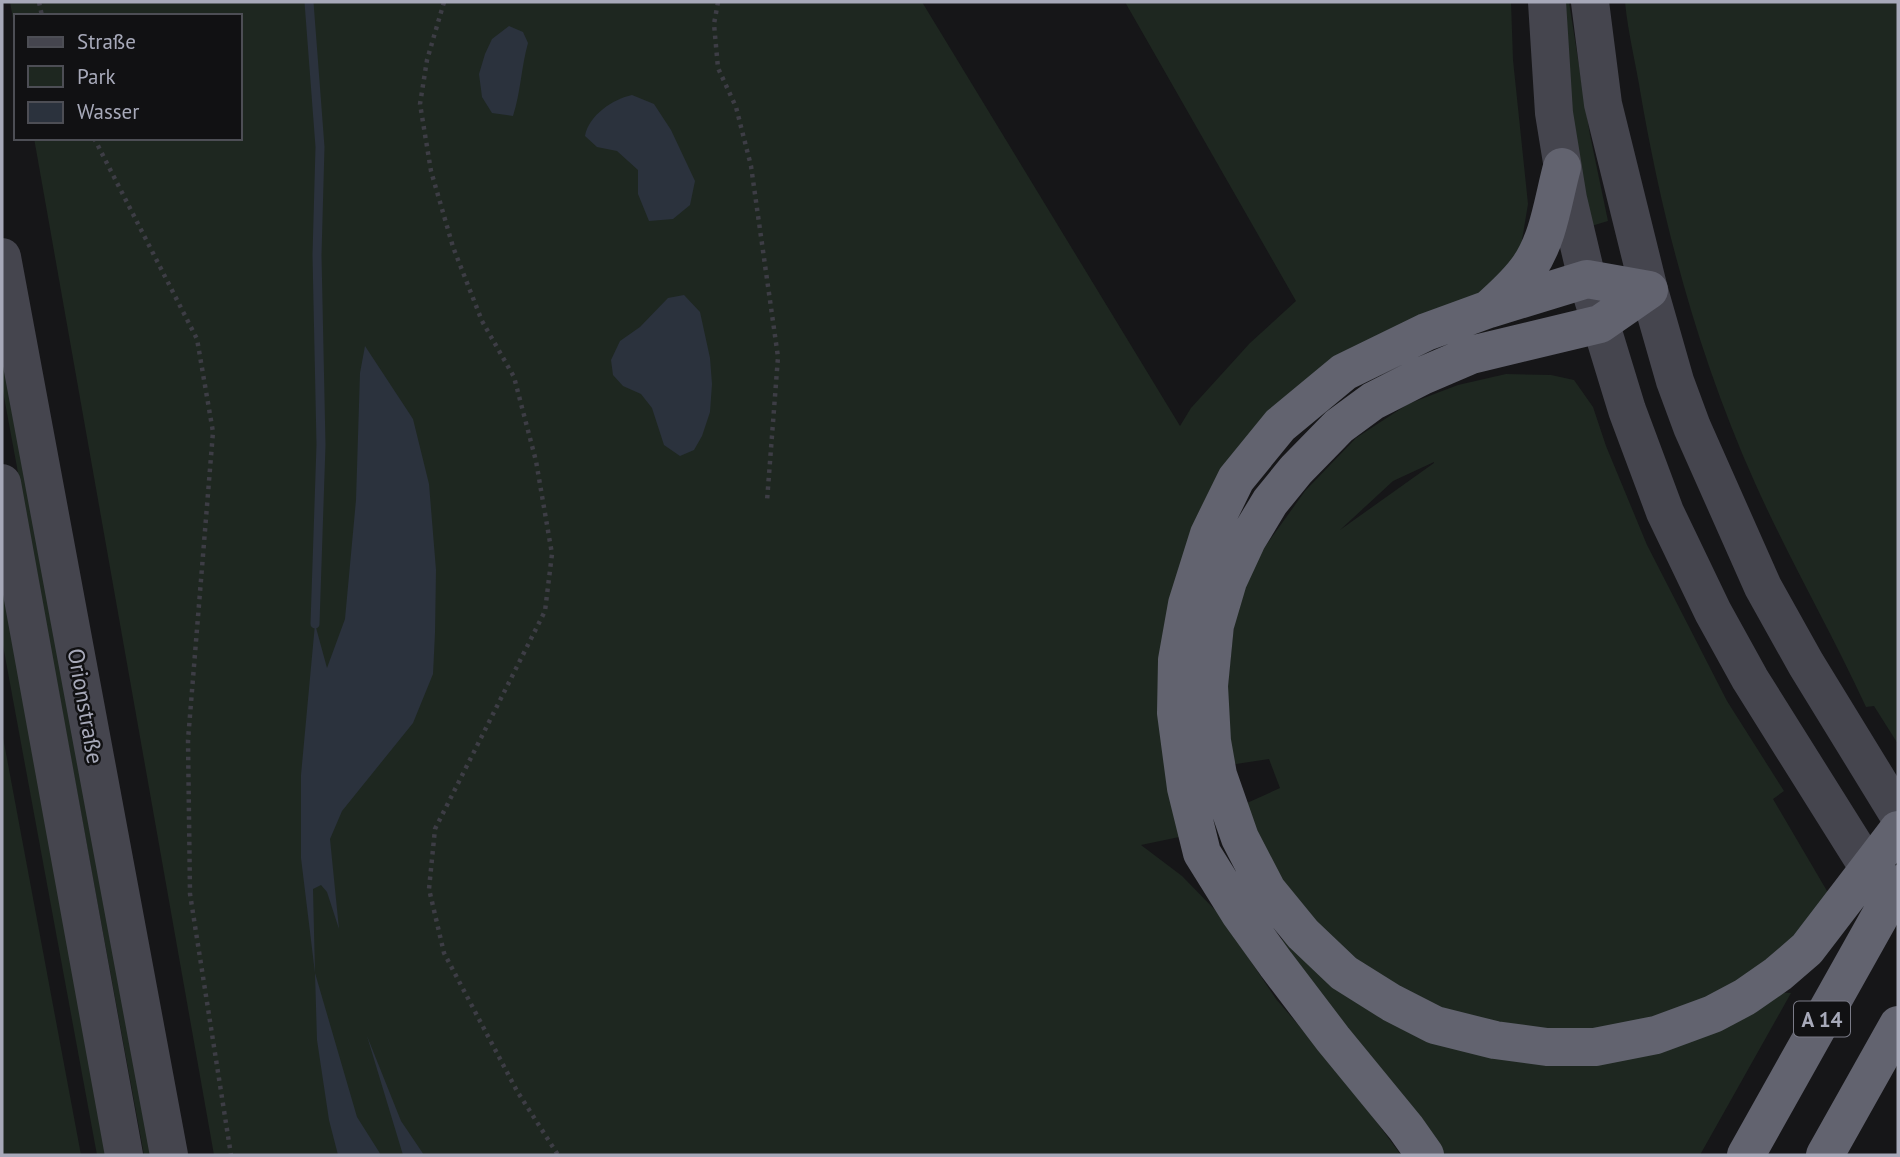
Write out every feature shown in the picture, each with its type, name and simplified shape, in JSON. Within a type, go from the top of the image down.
[{"type":"highway","points":[[1489,309],[1513,287],[1530,266],[1545,233],[1562,167]]},
{"type":"highway","points":[[1425,1155],[1262,944],[1202,853],[1184,775],[1176,713],[1177,660],[1187,604],[1209,534],[1236,479],[1280,425],[1344,372],[1426,332],[1489,309],[1587,279],[1649,290]]},
{"type":"highway","points":[[1649,290],[1600,324],[1471,355],[1373,401],[1339,426],[1296,470],[1270,502],[1247,540],[1228,581],[1215,625],[1209,686],[1212,741],[1218,775],[1240,838],[1267,890],[1303,934],[1344,972],[1392,1003],[1434,1025],[1495,1040],[1547,1047],[1595,1047],[1656,1035],[1713,1014],[1745,997],[1778,974],[1807,948],[1898,830]]},
{"type":"highway","name":"A 14","points":[[1746,1155],[1898,884]]},
{"type":"highway","points":[[1825,1155],[1898,1025]]},
{"type":"main road","points":[[1547,2],[1554,113],[1562,167],[1587,279],[1627,410],[1665,512],[1713,612],[1750,679],[1898,915]]},
{"type":"main road","points":[[1590,2],[1604,104],[1649,290],[1675,381],[1692,427],[1763,587],[1806,664],[1898,814]]},
{"type":"main road","name":"Orionstraße","points":[[2,257],[169,1155]]},
{"type":"main road","name":"Orionstraße","points":[[2,484],[124,1155]]},
{"type":"path","points":[[444,2],[428,60],[421,104],[431,171],[453,247],[482,321],[514,377],[537,461],[552,554],[545,611],[435,829],[429,889],[444,953],[517,1091],[558,1155]]},
{"type":"path","points":[[718,2],[714,24],[719,68],[736,107],[751,166],[778,357],[767,501]]},
{"type":"path","points":[[95,140],[197,339],[213,432],[188,740],[190,894],[231,1155]]},
{"type":"green space","points":[[10,2],[922,2],[1180,426],[1191,408],[1250,343],[1296,301],[1125,2],[1511,2],[1513,60],[1528,204],[1521,246],[1508,269],[1479,297],[1240,463],[1184,836],[1141,845],[1182,876],[1220,915],[1276,999],[1345,1079],[1401,1155],[214,1155],[34,140],[242,140],[242,14],[14,14],[14,25]]},
{"type":"green space","points":[[1560,2],[1569,2],[1590,135],[1608,221],[1588,227],[1572,134]]},
{"type":"green space","points":[[1625,2],[1898,2],[1898,744],[1874,706],[1866,707],[1768,511],[1717,389],[1686,293],[1661,195]]},
{"type":"green space","points":[[2,319],[156,1155],[144,1155],[2,386]]},
{"type":"green space","points":[[1506,374],[1551,375],[1574,380],[1593,407],[1606,446],[1647,545],[1727,701],[1784,791],[1773,799],[1827,891],[1825,909],[1762,971],[1630,1034],[1464,1023],[1346,960],[1270,866],[1247,803],[1280,788],[1269,759],[1236,764],[1229,759],[1223,734],[1237,595],[1262,551],[1305,491],[1356,438],[1408,404],[1458,385]],"holes":[[[1434,463],[1340,530],[1393,481]]]},
{"type":"green space","points":[[2,583],[108,1155],[97,1155],[2,640]]},
{"type":"green space","points":[[2,732],[81,1155],[2,1155]]},
{"type":"green space","points":[[1274,939],[1285,940],[1505,1059],[1775,992],[1791,993],[1700,1155],[1435,1155]]},
{"type":"water","points":[[509,26],[523,32],[528,43],[513,116],[492,113],[482,97],[479,74],[492,39]]},
{"type":"water","points":[[632,95],[654,104],[671,130],[695,181],[690,205],[673,219],[649,221],[638,194],[638,170],[617,151],[597,147],[585,136],[591,121],[603,109]]},
{"type":"water","points":[[684,295],[700,312],[710,358],[712,384],[710,412],[702,436],[694,450],[680,456],[664,445],[652,408],[641,394],[623,386],[613,375],[611,360],[620,341],[640,327],[668,298]]},
{"type":"water","points":[[365,346],[413,419],[429,484],[436,570],[433,674],[413,723],[342,811],[330,839],[339,929],[327,892],[321,885],[313,889],[315,973],[301,858],[301,775],[315,624],[327,668],[345,619],[356,500],[360,373]]},
{"type":"water","points":[[315,973],[357,1117],[381,1155],[338,1155],[329,1120],[317,1040]]},
{"type":"water","points":[[367,1036],[401,1121],[424,1155],[403,1155]]},
{"type":"waterway","points":[[309,2],[320,147],[317,255],[321,445],[315,624]]}]
